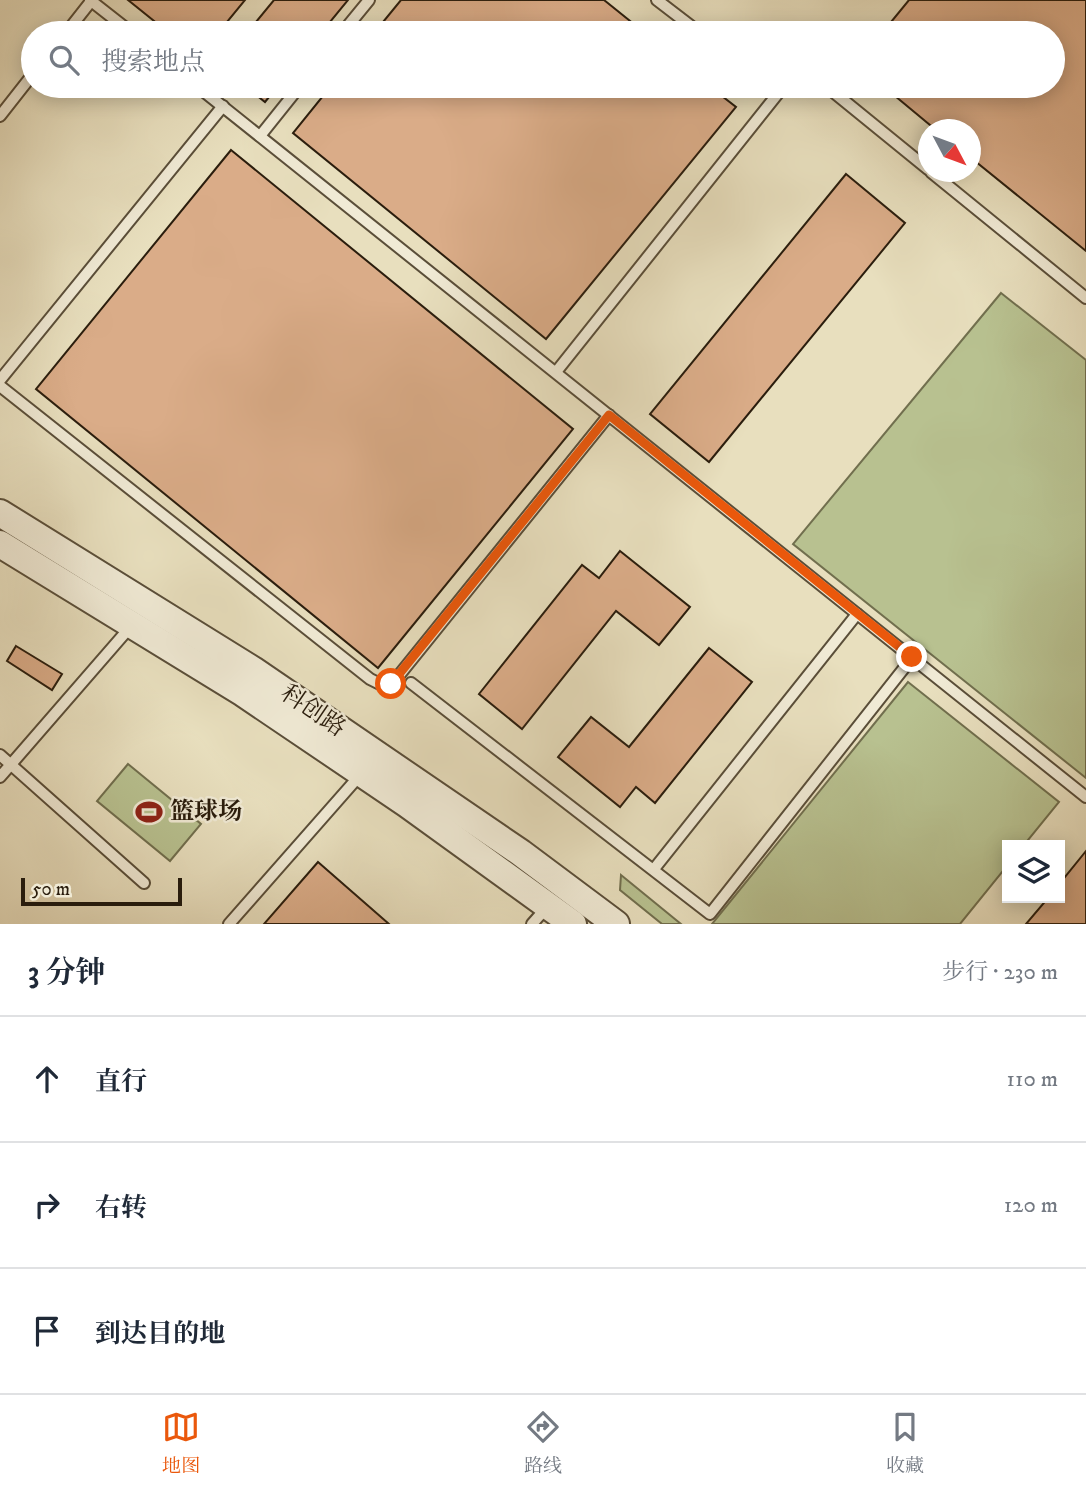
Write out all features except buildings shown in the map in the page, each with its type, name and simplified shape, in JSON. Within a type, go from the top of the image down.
[{"type":"street","name":"科创路","points":[[0,513],[253,670],[521,853],[616,924]]},
{"type":"street","name":"科创路","points":[[0,544],[243,693],[362,773],[540,915],[573,924]]},
{"type":"lane","points":[[75,21],[91,0],[117,21]]},
{"type":"lane","points":[[352,21],[369,0]]},
{"type":"lane","points":[[657,0],[684,21]]},
{"type":"lane","points":[[0,116],[21,89]]},
{"type":"lane","points":[[213,98],[1086,797]]},
{"type":"lane","points":[[260,136],[290,98]]},
{"type":"lane","points":[[556,372],[775,98]]},
{"type":"lane","points":[[841,98],[918,160]]},
{"type":"lane","points":[[0,380],[223,106]]},
{"type":"lane","points":[[945,182],[1086,298]]},
{"type":"lane","points":[[0,386],[370,680],[382,685],[391,684],[400,674],[609,415]]},
{"type":"lane","points":[[654,869],[857,614]]},
{"type":"lane","points":[[0,777],[132,625]]},
{"type":"lane","points":[[411,683],[710,914],[912,657]]},
{"type":"lane","points":[[0,755],[144,883]]},
{"type":"lane","points":[[229,924],[362,773]]},
{"type":"green space","points":[[1001,293],[1086,360],[1086,778],[793,544]]},
{"type":"green space","points":[[908,682],[1059,802],[1028,840],[1002,840],[1002,872],[960,924],[712,924]]},
{"type":"green space","name":"篮球场","points":[[128,764],[201,824],[170,861],[97,801]]},
{"type":"green space","points":[[621,875],[681,924],[662,924],[620,890]]},
{"type":"place","name":"篮球场","points":[[149,812]]},
{"type":"route","points":[[391,684],[609,415],[912,657]]}]
